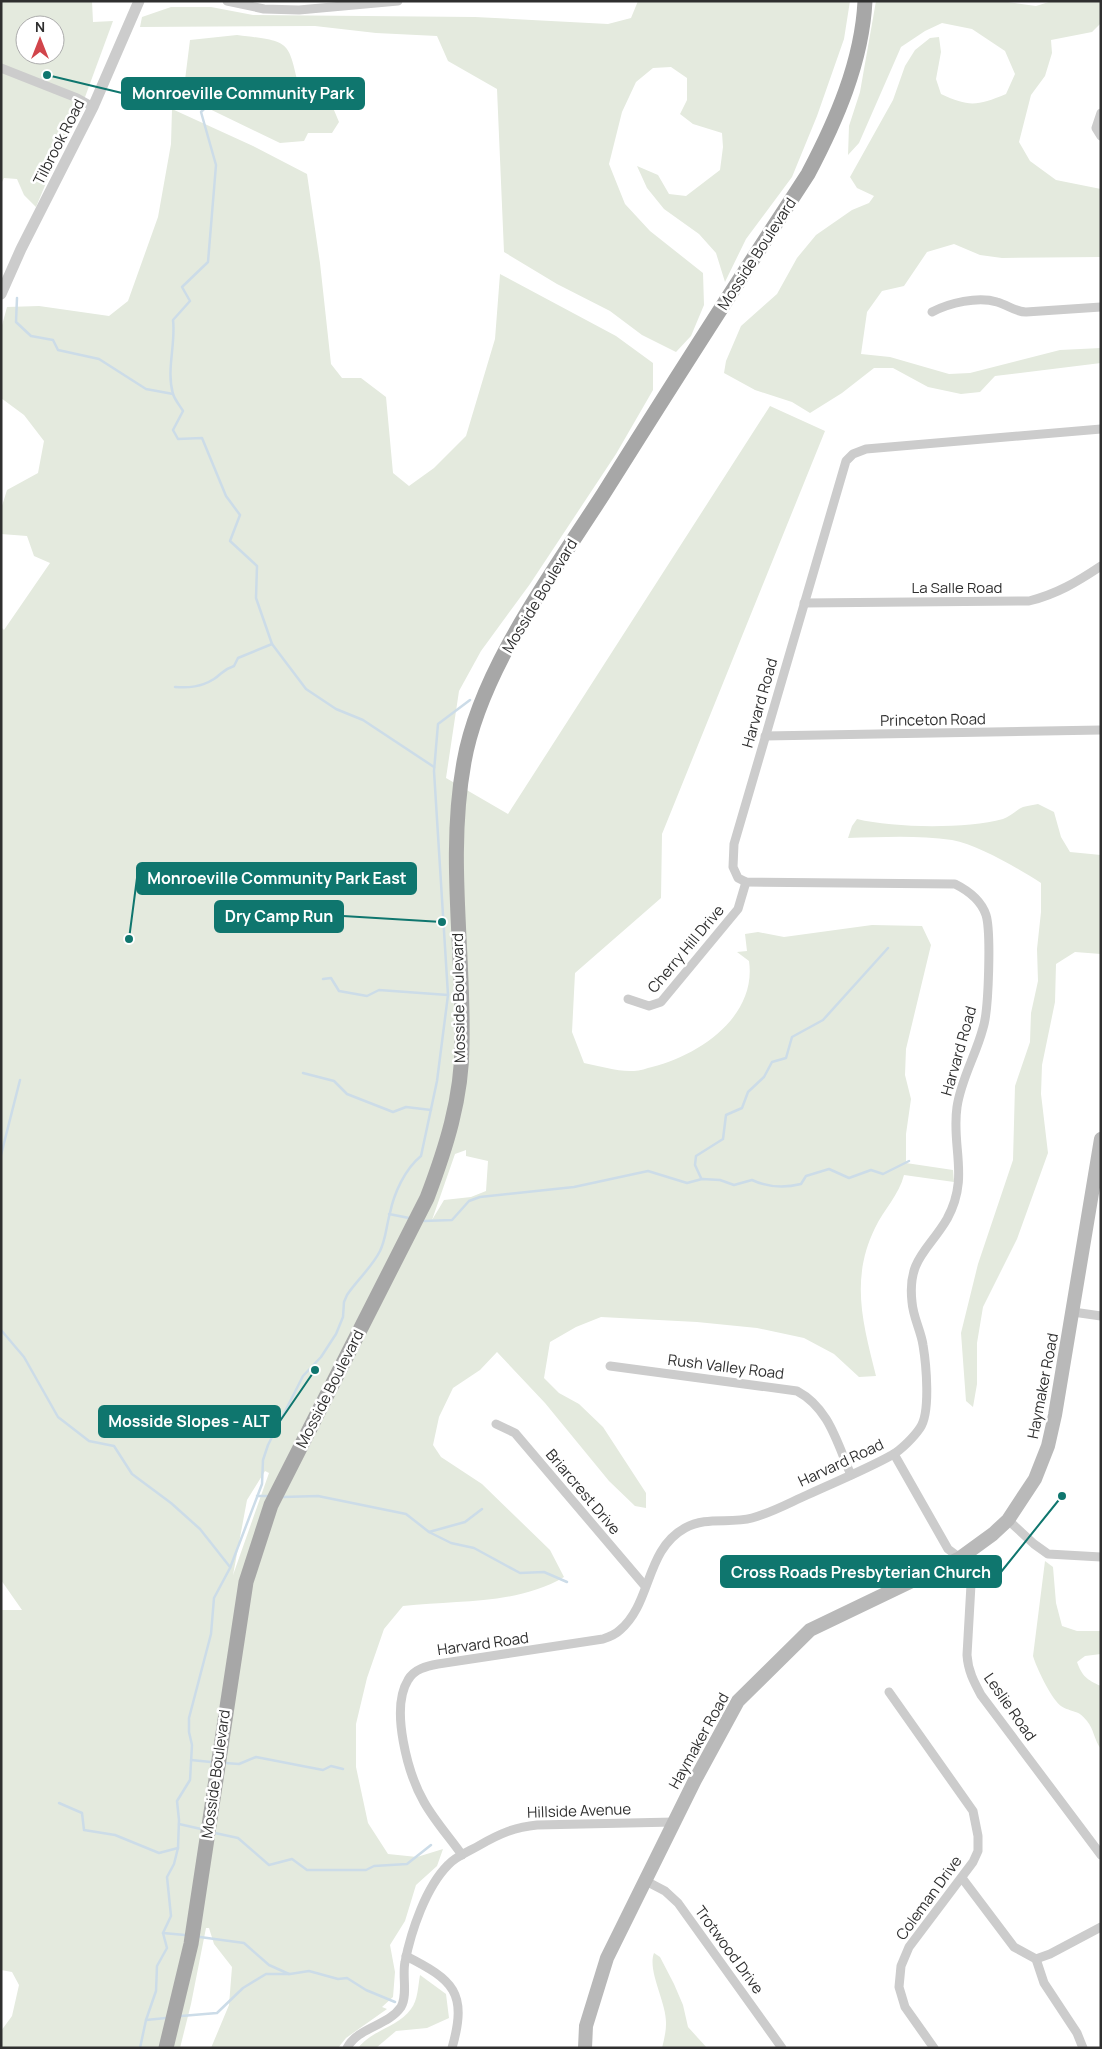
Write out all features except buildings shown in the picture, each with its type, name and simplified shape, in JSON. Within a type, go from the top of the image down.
[{"type":"main road","name":"Mosside Boulevard","points":[[166,2048],[191,1944],[246,1582],[271,1504],[428,1198],[446,1148],[456,1105],[462,1045],[456,847],[459,799],[464,760],[479,709],[499,663],[553,572],[808,174],[828,138],[849,78],[859,41],[865,1]]},
{"type":"main road","name":"Haymaker Road","points":[[585,2048],[586,2026],[607,1958],[644,1880],[738,1701],[810,1630],[960,1558],[993,1534],[1008,1520],[1035,1479],[1048,1446],[1073,1312],[1101,1139]]},
{"type":"street","name":"Tilbrook Road","points":[[1,294],[22,248],[93,108],[139,1]]},
{"type":"street","points":[[227,1],[264,9],[299,10],[398,1]]},
{"type":"street","points":[[1,68],[77,98],[93,108]]},
{"type":"street","points":[[1101,113],[1096,128],[1101,136]]},
{"type":"street","points":[[932,312],[946,305],[986,300],[1004,304],[1017,312],[1101,307]]},
{"type":"street","name":"Harvard Road","points":[[462,1855],[424,1803],[411,1777],[405,1747],[401,1704],[409,1678],[426,1667],[438,1664],[603,1640],[620,1631],[631,1618],[660,1551],[672,1536],[685,1528],[705,1521],[742,1520],[757,1516],[851,1475],[894,1454],[920,1428],[925,1419],[926,1394],[923,1345],[912,1304],[911,1284],[916,1261],[947,1218],[958,1190],[960,1164],[956,1112],[960,1090],[984,1028],[987,1010],[986,914],[973,895],[955,884],[746,882],[738,878],[733,867],[732,856],[736,832],[843,469],[853,454],[866,449],[1101,429]]},
{"type":"street","name":"La Salle Road","points":[[804,602],[1029,601],[1051,596],[1072,586],[1101,566]]},
{"type":"street","name":"Princeton Road","points":[[765,736],[1101,730]]},
{"type":"street","name":"Cherry Hill Drive","points":[[628,1000],[649,1006],[661,1002],[738,909],[746,882]]},
{"type":"street","points":[[1073,1312],[1101,1316]]},
{"type":"street","name":"Rush Valley Road","points":[[610,1366],[797,1391],[813,1401],[826,1416],[851,1475]]},
{"type":"street","name":"Briarcrest Drive","points":[[496,1424],[515,1433],[645,1586]]},
{"type":"street","points":[[894,1454],[948,1550],[960,1558]]},
{"type":"street","points":[[1008,1520],[1048,1554],[1101,1557]]},
{"type":"street","name":"Leslie Road","points":[[960,1558],[972,1567],[974,1575],[968,1655],[968,1666],[972,1678],[981,1695],[1101,1855]]},
{"type":"street","name":"Coleman Drive","points":[[889,1692],[973,1811],[977,1822],[978,1851],[962,1878],[909,1948],[901,1966],[899,1988],[905,2007],[934,2048]]},
{"type":"street","name":"Hillside Avenue","points":[[347,2048],[359,2035],[394,2015],[401,2007],[404,2001],[403,1970],[406,1956],[429,1890],[449,1863],[500,1833],[518,1827],[674,1822]]},
{"type":"street","points":[[962,1878],[1014,1947],[1036,1958],[1050,1954],[1101,1927]]},
{"type":"street","name":"Trotwood Drive","points":[[644,1880],[666,1891],[678,1903],[782,2048]]},
{"type":"street","points":[[406,1956],[436,1972],[447,1980],[453,1990],[458,2012],[458,2026],[452,2048]]},
{"type":"street","points":[[1036,1958],[1044,1983],[1077,2033],[1083,2048]]},
{"type":"shaded area","points":[[1,1],[92,1],[93,22],[113,21],[74,127],[65,124],[67,133],[36,207],[24,195],[17,179],[4,178],[1,184]]},
{"type":"shaded area","points":[[638,1],[850,1],[844,39],[817,116],[792,177],[746,239],[725,282],[716,253],[699,234],[664,209],[647,188],[637,166],[658,175],[669,194],[686,196],[720,170],[723,147],[722,133],[693,124],[680,114],[687,100],[687,78],[671,67],[653,68],[636,82],[622,112],[609,164],[625,204],[650,231],[703,273],[704,305],[691,336],[676,352],[642,335],[610,311],[557,284],[504,252],[497,89],[448,61],[437,36],[376,33],[315,26],[140,27],[142,17],[171,7],[211,7],[253,15],[475,17],[608,24],[631,18]]},
{"type":"shaded area","points":[[876,1],[1001,1],[1036,6],[1052,1],[1101,1],[1101,23],[1092,32],[1051,40],[1052,53],[1045,76],[1031,95],[1019,142],[1030,161],[1056,180],[1101,189],[1101,257],[1002,258],[980,255],[954,244],[927,252],[904,286],[882,291],[867,312],[861,354],[890,357],[949,374],[970,373],[1060,350],[1101,348],[1101,363],[995,376],[980,392],[961,394],[928,387],[893,368],[874,368],[842,393],[810,413],[792,402],[755,390],[724,373],[726,361],[741,326],[777,294],[797,258],[816,235],[852,210],[869,203],[874,196],[857,188],[850,177],[893,100],[905,66],[915,50],[930,38],[939,37],[941,52],[936,79],[941,94],[966,103],[980,103],[1006,94],[1015,74],[1005,51],[972,29],[942,23],[925,31],[901,47],[859,143],[848,155],[849,126],[860,92]]},
{"type":"shaded area","points":[[237,35],[270,40],[286,47],[290,54],[301,95],[331,103],[339,122],[332,133],[308,133],[304,141],[280,143],[191,100],[184,88],[190,40]]},
{"type":"shaded area","points":[[172,109],[253,146],[307,174],[320,263],[331,364],[342,378],[361,378],[386,397],[393,473],[409,486],[434,468],[466,436],[495,339],[500,274],[616,336],[653,363],[653,390],[616,454],[530,584],[481,651],[459,691],[446,778],[508,814],[770,406],[825,431],[662,834],[661,898],[575,973],[572,1032],[584,1063],[615,1070],[639,1071],[689,1053],[706,1043],[722,1030],[734,1016],[744,999],[749,981],[749,961],[737,952],[747,951],[745,934],[758,932],[784,937],[872,925],[922,926],[931,945],[906,1049],[905,1075],[911,1099],[906,1134],[906,1163],[953,1170],[954,1182],[904,1175],[899,1189],[875,1228],[867,1247],[863,1265],[861,1302],[863,1320],[876,1376],[859,1377],[834,1354],[804,1338],[757,1328],[697,1322],[601,1317],[576,1327],[550,1342],[544,1378],[559,1393],[579,1404],[603,1427],[646,1493],[646,1508],[635,1506],[609,1481],[545,1403],[497,1352],[480,1370],[453,1388],[439,1417],[433,1445],[441,1457],[482,1484],[550,1550],[564,1577],[546,1586],[507,1597],[403,1606],[384,1629],[367,1678],[356,1724],[356,1767],[368,1823],[388,1854],[417,1857],[443,1849],[437,1866],[416,1885],[405,1921],[390,1945],[395,1972],[393,1997],[382,2007],[387,2009],[346,2038],[338,2048],[211,2048],[229,2005],[232,1967],[214,1944],[209,1928],[206,1928],[180,2048],[1,2048],[1,2031],[12,2016],[19,1985],[12,1972],[1,1970],[1,1610],[22,1610],[1,1580],[1,627],[4,630],[50,563],[34,556],[27,536],[1,534],[1,509],[7,490],[38,473],[44,441],[24,415],[1,398],[1,329],[7,307],[39,306],[109,316],[128,301],[158,217],[171,144]],"holes":[[[466,1150],[466,1156],[488,1161],[486,1191],[471,1197],[444,1200],[432,1220],[455,1154]],[[265,1471],[269,1473],[233,1575],[247,1500]]]},
{"type":"shaded area","points":[[1038,804],[1054,812],[1061,837],[1070,852],[1101,855],[1101,954],[1075,952],[1056,964],[1055,1002],[1042,1065],[1041,1094],[1048,1153],[1017,1239],[983,1307],[977,1343],[977,1384],[973,1407],[966,1401],[961,1333],[978,1264],[1013,1160],[1015,1086],[1030,1042],[1031,1013],[1038,981],[1037,949],[1041,912],[1041,883],[986,852],[952,840],[913,837],[848,838],[852,826],[857,819],[910,826],[950,826],[1003,819],[1023,807]]},
{"type":"shaded area","points":[[1045,1561],[1053,1567],[1056,1603],[1062,1626],[1077,1631],[1101,1631],[1101,1654],[1085,1656],[1077,1662],[1086,1677],[1101,1686],[1101,1749],[1084,1717],[1057,1703],[1041,1675],[1033,1656]]},
{"type":"shaded area","points":[[654,1953],[660,1957],[674,1984],[683,2005],[688,2027],[707,2048],[662,2048],[666,2024],[664,2007],[653,1969]]},
{"type":"shaded area","points":[[420,1975],[446,1994],[449,2018],[427,2028],[396,2031],[376,2048],[358,2048],[370,2037],[406,2015],[416,1997]]},
{"type":"waterway","points":[[224,79],[222,91],[201,112],[216,165],[208,262],[182,287],[190,301],[173,320],[170,376],[174,396],[183,411],[173,430],[178,439],[202,438],[226,496],[240,515],[230,541],[257,566],[256,598],[272,644],[306,689],[336,709],[363,720],[434,767]]},
{"type":"waterway","points":[[17,298],[16,322],[31,336],[53,340],[58,350],[99,359],[146,389],[173,394]]},
{"type":"waterway","points":[[175,687],[195,686],[209,682],[234,666],[238,658],[272,644]]},
{"type":"waterway","points":[[140,2048],[146,2020],[156,1991],[157,1966],[167,1948],[163,1933],[171,1916],[167,1877],[174,1864],[178,1848],[179,1820],[177,1801],[190,1780],[192,1745],[189,1732],[189,1718],[211,1634],[214,1598],[230,1568],[262,1484],[263,1460],[268,1445],[303,1376],[321,1357],[336,1334],[343,1317],[344,1302],[347,1295],[373,1263],[380,1251],[397,1190],[405,1174],[421,1156],[437,1081],[448,995],[434,771],[438,724],[470,700]]},
{"type":"waterway","points":[[701,1178],[695,1165],[696,1156],[723,1139],[726,1115],[742,1108],[748,1092],[764,1077],[772,1062],[786,1058],[792,1037],[823,1020],[888,948]]},
{"type":"waterway","points":[[323,979],[331,978],[339,991],[367,996],[379,990],[448,995]]},
{"type":"waterway","points":[[303,1073],[334,1081],[347,1094],[393,1112],[406,1107],[431,1110]]},
{"type":"waterway","points":[[1,1155],[20,1080]]},
{"type":"waterway","points":[[424,1221],[452,1220],[469,1201],[480,1197],[574,1187],[648,1171],[687,1183],[702,1179],[720,1180],[734,1185],[752,1180],[770,1185],[789,1186],[801,1184],[806,1176],[829,1169],[849,1178],[871,1170],[883,1174],[909,1161]]},
{"type":"waterway","points":[[389,1214],[409,1218]]},
{"type":"waterway","points":[[1,1330],[24,1357],[58,1417],[89,1441],[114,1446],[132,1474],[171,1503],[200,1529],[230,1567]]},
{"type":"waterway","points":[[257,1496],[267,1496]]},
{"type":"waterway","points":[[283,1497],[318,1496],[406,1514],[429,1532],[451,1543],[474,1548],[520,1573],[544,1572],[567,1582]]},
{"type":"waterway","points":[[429,1532],[465,1522],[482,1509]]},
{"type":"waterway","points":[[225,1763],[239,1764],[256,1757],[323,1770],[331,1766],[343,1769]]},
{"type":"waterway","points":[[191,1760],[211,1762]]},
{"type":"waterway","points":[[59,1803],[82,1813],[84,1830],[115,1835],[159,1853],[178,1848]]},
{"type":"waterway","points":[[179,1824],[201,1829]]},
{"type":"waterway","points":[[215,1833],[238,1838],[269,1865],[292,1859],[307,1870],[366,1870],[374,1866],[407,1864],[431,1845]]},
{"type":"waterway","points":[[163,1933],[185,1935]]},
{"type":"waterway","points":[[200,1937],[244,1943],[269,1965],[289,1974]]},
{"type":"waterway","points":[[181,2016],[217,2013],[243,1988],[266,1974],[290,1974],[309,1971],[338,1979],[347,1978],[366,1990],[395,2002]]},
{"type":"waterway","points":[[146,2020],[166,2018]]},
{"type":"place","name":"Monroeville Community Park","points":[[47,75]]},
{"type":"place","name":"Dry Camp Run","points":[[442,922]]},
{"type":"place","name":"Monroeville Community Park East","points":[[129,939]]},
{"type":"place","name":"Mosside Slopes - ALT","points":[[315,1370]]},
{"type":"place","name":"Cross Roads Presbyterian Church","points":[[1062,1496]]}]
